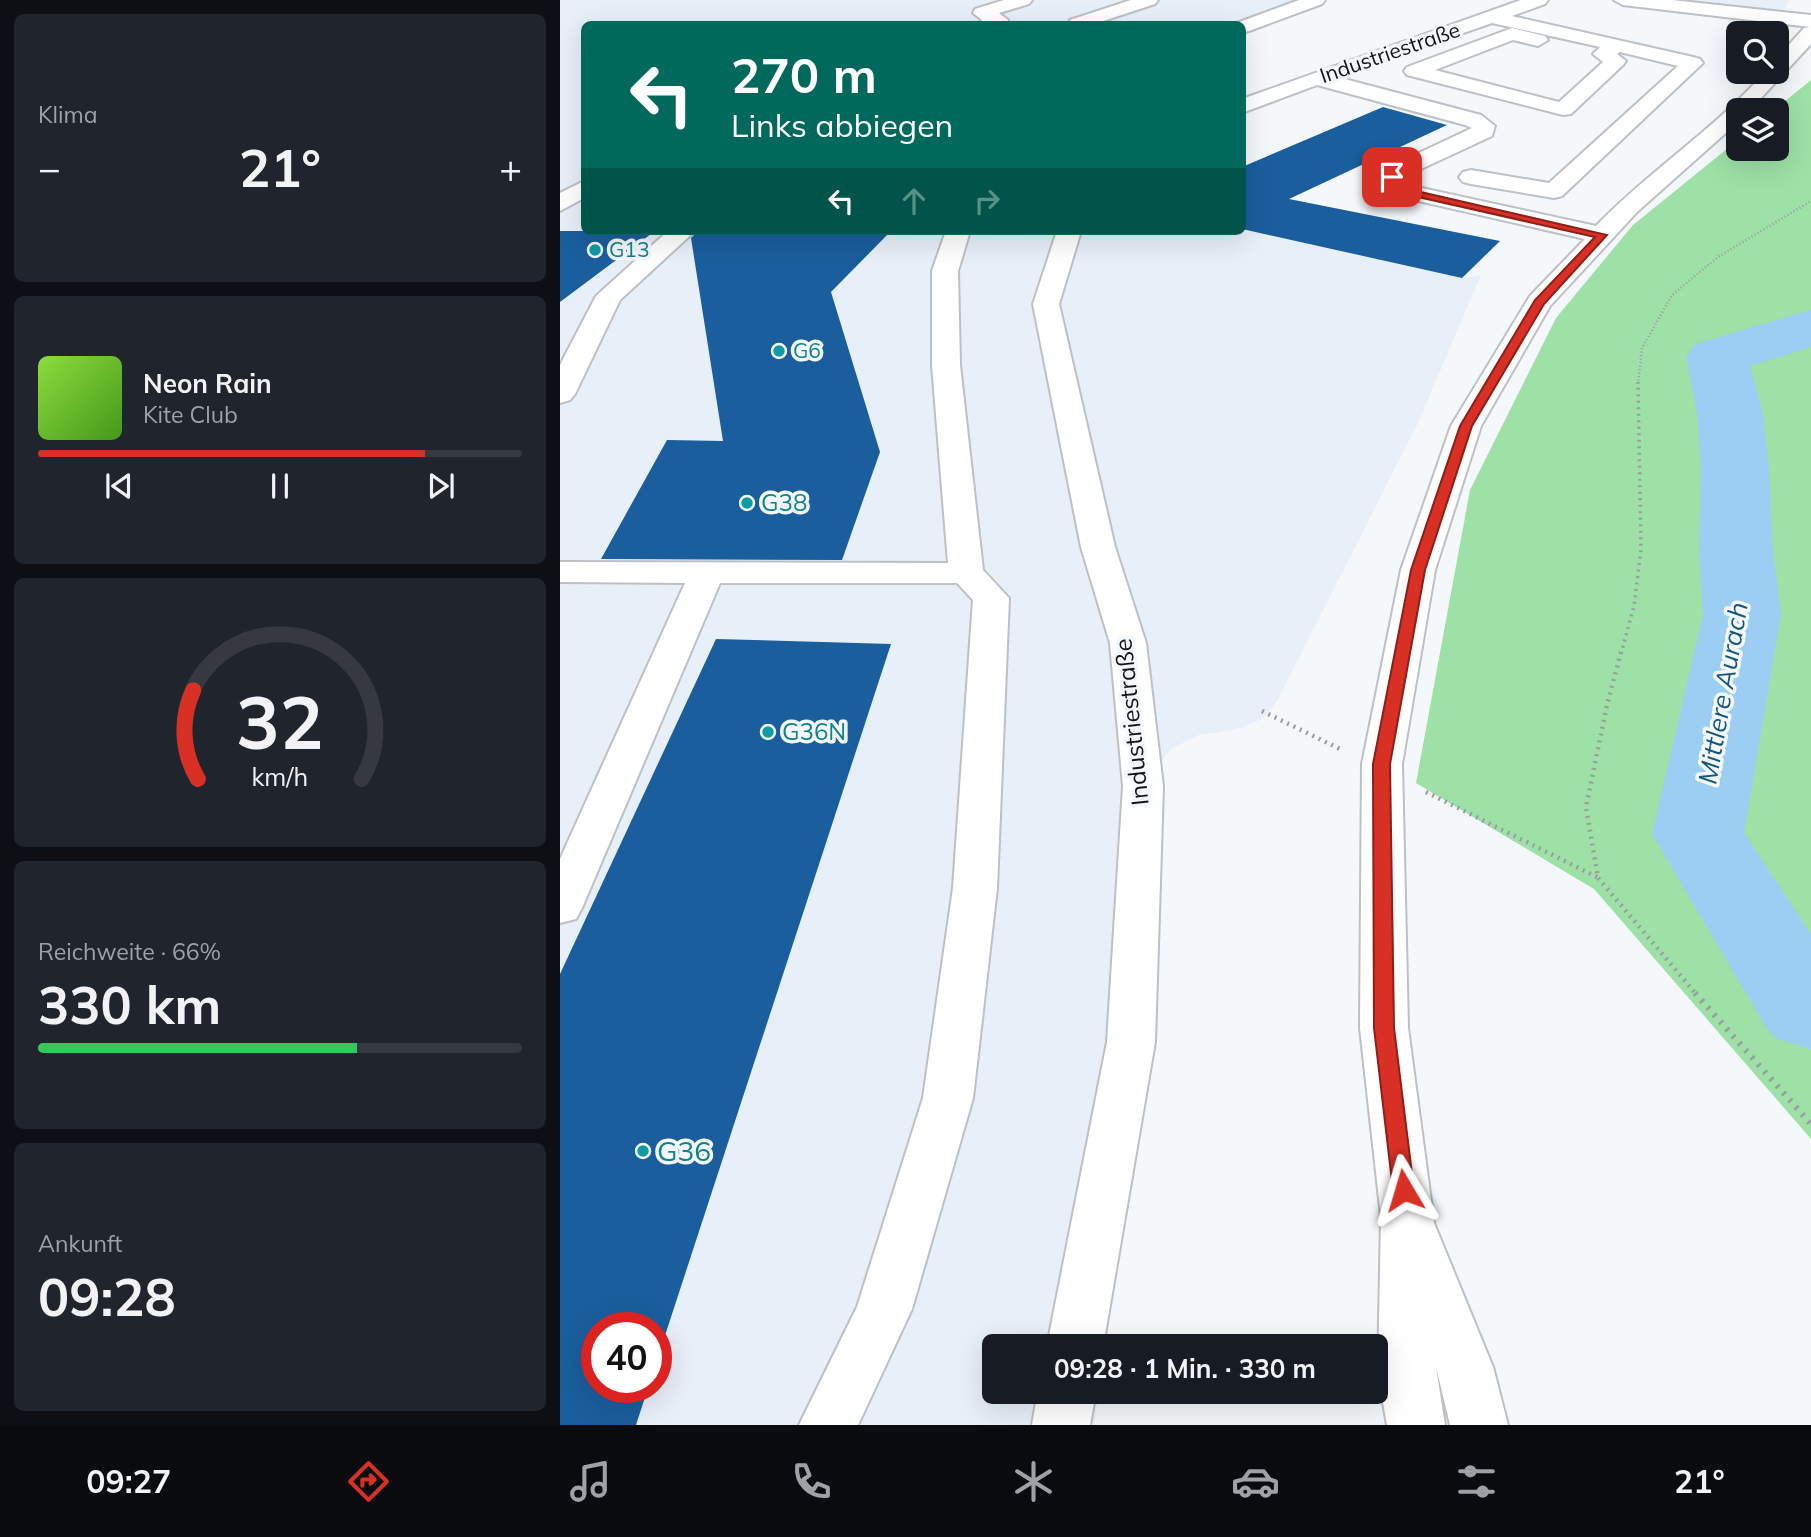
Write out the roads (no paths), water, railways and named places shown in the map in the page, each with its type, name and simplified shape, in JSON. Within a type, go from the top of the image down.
[{"type":"street","points":[[996,21],[999,20],[982,13],[1023,0]]},
{"type":"street","points":[[1086,21],[1149,0]]},
{"type":"street","points":[[1246,26],[1317,0]]},
{"type":"street","name":"Industriestraße","points":[[1246,105],[1315,78],[1539,0]]},
{"type":"street","points":[[1623,0],[1811,21]]},
{"type":"street","points":[[1471,177],[1554,191],[1693,63],[1609,50],[1512,34],[1414,71],[1563,109],[1616,61],[1609,50],[1492,17]]},
{"type":"street","points":[[1751,98],[1811,32]]},
{"type":"street","points":[[1315,78],[1473,120],[1483,126],[1484,131],[1397,172],[1392,182],[1398,187],[1409,192],[1602,235]]},
{"type":"street","points":[[1416,1425],[1408,1374],[1407,1217],[1384,1028],[1382,764],[1418,570],[1466,426],[1539,302],[1637,199],[1726,121]]},
{"type":"street","points":[[560,176],[581,173]]},
{"type":"street","points":[[560,204],[581,190]]},
{"type":"street","points":[[560,394],[609,296],[678,235]]},
{"type":"street","points":[[828,1425],[884,1309],[948,1098],[975,888],[991,598],[966,573],[946,365],[945,271],[957,235]]},
{"type":"street","name":"Industriestraße","points":[[1068,235],[1046,304],[1098,547],[1128,643],[1143,786],[1131,1042],[1077,1334]]},
{"type":"street","points":[[562,576],[707,572],[966,573]]},
{"type":"street","points":[[560,908],[707,572]]},
{"type":"street","points":[[1407,1217],[1464,1367],[1479,1425]]},
{"type":"street","points":[[1060,1425],[1064,1404]]},
{"type":"waterway","name":"Mittlere Aurach","points":[[1811,328],[1717,357],[1730,413],[1735,469],[1736,550],[1742,614],[1698,834],[1802,1001],[1811,1011]]},
{"type":"place","name":"G13","points":[[595,250]]},
{"type":"place","name":"G6","points":[[779,351]]},
{"type":"place","name":"G38","points":[[747,503]]},
{"type":"place","name":"G36N","points":[[768,732]]},
{"type":"place","name":"G36","points":[[643,1151]]}]
